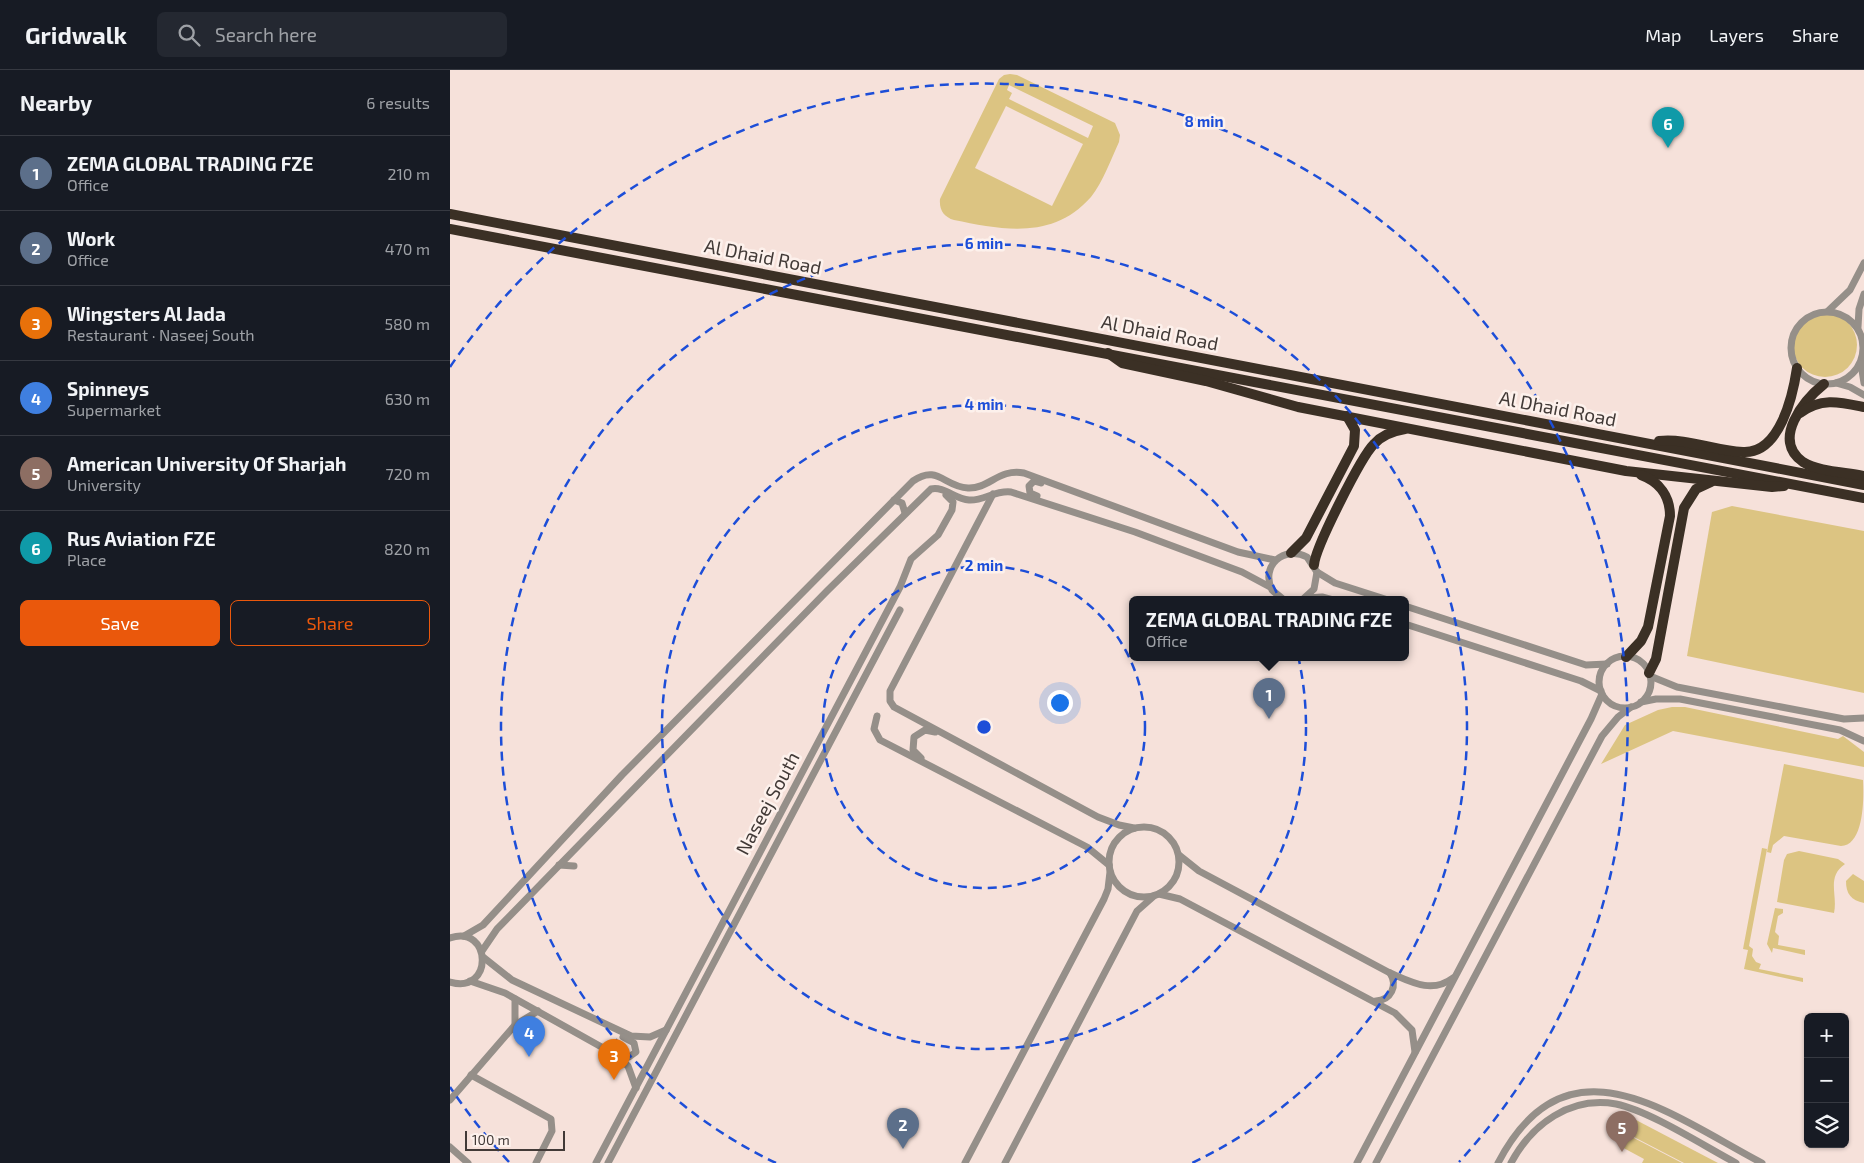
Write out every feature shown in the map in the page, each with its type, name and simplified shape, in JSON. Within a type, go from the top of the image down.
[{"type":"highway","name":"Al Dhaid Road","points":[[450,214],[1864,484]]},
{"type":"highway","name":"Al Dhaid Road","points":[[450,229],[826,302],[1107,352],[1864,498]]},
{"type":"highway","points":[[1107,352],[1122,363],[1206,381],[1282,403],[1643,475],[1658,485],[1668,499],[1670,516],[1650,620],[1641,641],[1626,657]]},
{"type":"highway","points":[[1649,444],[1676,440],[1742,452],[1758,450],[1774,434],[1786,414],[1794,392],[1797,368]]},
{"type":"highway","points":[[1824,384],[1807,400],[1796,417],[1790,439],[1794,452],[1803,461],[1815,466],[1864,476]]},
{"type":"highway","points":[[1796,417],[1809,407],[1826,401],[1864,407]]},
{"type":"highway","points":[[1291,553],[1306,538],[1354,446],[1355,430],[1347,416]]},
{"type":"highway","points":[[1316,569],[1318,546],[1368,451],[1383,437],[1409,428]]},
{"type":"highway","points":[[1626,471],[1772,487],[1792,484]]},
{"type":"highway","points":[[1649,675],[1656,658],[1684,508],[1696,489],[1709,482],[1718,481]]},
{"type":"street","points":[[1828,311],[1850,290],[1864,263]]},
{"type":"street","points":[[1864,294],[1859,309],[1858,328],[1864,347],[1861,362],[1864,383]]},
{"type":"street","points":[[1858,328],[1842,314],[1828,311],[1810,316],[1795,330],[1791,346],[1797,368],[1808,379],[1824,384],[1836,383],[1851,376],[1861,362]]},
{"type":"street","points":[[1836,383],[1850,387],[1864,395]]},
{"type":"street","points":[[450,938],[464,936],[487,921],[617,780],[913,481],[928,474],[955,484],[974,488],[1002,474],[1019,472],[1238,552],[1275,560],[1291,553],[1302,555],[1316,569],[1335,583],[1376,596]]},
{"type":"street","points":[[1052,505],[1044,499],[1031,494],[1028,486],[1036,481],[1060,486]]},
{"type":"street","points":[[470,981],[482,969],[482,954],[497,929],[928,490],[934,488],[966,500],[981,499],[994,493],[1011,492],[1135,532],[1242,572],[1270,587],[1277,596]]},
{"type":"street","name":"Naseej South","points":[[596,1163],[900,587],[909,564],[917,553],[935,539],[953,506],[949,496],[937,492],[917,502]]},
{"type":"street","points":[[994,493],[889,694],[890,701],[894,707],[1105,820],[1134,828],[1146,827],[1161,831],[1172,840],[1179,856],[1179,869],[1174,881],[1137,911],[1005,1163]]},
{"type":"street","points":[[894,500],[902,503],[905,513]]},
{"type":"street","points":[[1270,587],[1268,573],[1275,560]]},
{"type":"street","points":[[1307,596],[1314,589],[1316,569]]},
{"type":"street","points":[[1409,607],[1586,665],[1607,664]]},
{"type":"street","points":[[608,1163],[900,610]]},
{"type":"street","points":[[1409,625],[1581,681],[1601,692],[1608,702],[1617,707],[1632,707]]},
{"type":"street","points":[[1357,1163],[1591,719],[1601,692],[1600,677],[1607,664],[1616,658],[1626,657],[1638,661],[1649,675],[1677,686],[1844,718],[1864,718]]},
{"type":"street","points":[[1641,702],[1648,693],[1649,675]]},
{"type":"street","points":[[1376,1163],[1602,736],[1618,717],[1641,702],[1664,698],[1680,699],[1840,730],[1864,741]]},
{"type":"street","points":[[877,716],[874,729],[878,738],[1087,846],[1109,868],[1118,886],[1130,895],[1146,898],[1156,895],[1180,899],[1376,1001],[1408,1023],[1414,1038],[1415,1053]]},
{"type":"street","points":[[933,767],[915,753],[912,744],[914,737],[921,731],[928,730],[951,738]]},
{"type":"street","points":[[965,1163],[1104,899],[1108,889],[1110,851],[1117,839],[1134,828]]},
{"type":"street","points":[[1179,856],[1199,871],[1390,973],[1417,985],[1430,987],[1444,984],[1455,976]]},
{"type":"street","points":[[559,865],[574,866]]},
{"type":"street","points":[[464,936],[475,942],[482,954],[512,980],[608,1025],[641,1038],[655,1036],[668,1028]]},
{"type":"street","points":[[1376,1001],[1384,999],[1391,994],[1393,981],[1390,973]]},
{"type":"street","points":[[452,984],[470,981],[492,987],[606,1048],[629,1057],[635,1054],[637,1049],[634,1043],[608,1025]]},
{"type":"street","points":[[515,999],[515,1024]]},
{"type":"street","points":[[450,1100],[515,1024],[538,1011]]},
{"type":"street","points":[[606,1048],[625,1062],[636,1088]]},
{"type":"street","points":[[471,1075],[551,1119],[552,1131],[536,1163]]},
{"type":"street","points":[[1498,1163],[1512,1137],[1524,1122],[1539,1110],[1556,1100],[1594,1091],[1613,1092],[1650,1104],[1762,1163]]},
{"type":"street","points":[[1511,1163],[1521,1145],[1542,1122],[1570,1108],[1601,1103],[1631,1109],[1736,1163]]},
{"type":"street","points":[[450,1147],[468,1163]]},
{"type":"shaded area","points":[[1004,75],[1017,75],[1115,123],[1120,135],[1119,142],[1106,170],[1091,197],[1076,211],[1044,226],[1009,228],[972,224],[950,219],[945,215],[940,206],[940,199],[999,79]],"holes":[[[1009,85],[1093,126],[1088,138],[1009,99],[1012,93],[1007,90]],[[1006,106],[1083,144],[1052,206],[975,168]]]},
{"type":"shaded area","points":[[1819,313],[1831,313],[1848,322],[1855,333],[1857,345],[1855,357],[1848,368],[1831,377],[1819,377],[1807,372],[1798,363],[1793,351],[1793,339],[1798,327],[1807,318]]},
{"type":"shaded area","points":[[1732,506],[1864,531],[1864,693],[1687,656],[1712,512]]},
{"type":"shaded area","points":[[1685,707],[1838,739],[1843,736],[1864,752],[1864,767],[1673,731],[1601,764],[1625,725],[1658,710]]},
{"type":"shaded area","points":[[1784,764],[1863,780],[1861,820],[1854,838],[1849,844],[1841,846],[1784,836],[1773,845],[1771,853],[1767,852]]},
{"type":"shaded area","points":[[1762,848],[1767,849],[1749,946],[1753,949],[1752,956],[1756,962],[1761,964],[1759,969],[1803,978],[1803,982],[1744,969],[1748,950],[1743,949]]},
{"type":"shaded area","points":[[1799,851],[1838,859],[1845,864],[1839,869],[1834,880],[1834,913],[1777,902],[1784,860],[1787,854]]},
{"type":"shaded area","points":[[1853,874],[1864,881],[1864,903],[1850,896],[1847,890],[1846,881]]},
{"type":"shaded area","points":[[1775,908],[1783,909],[1783,913],[1778,916],[1775,932],[1779,936],[1778,945],[1805,950],[1805,955],[1773,948],[1772,953],[1767,944]]},
{"type":"shaded area","points":[[1636,1120],[1718,1163],[1684,1163],[1632,1136]]},
{"type":"shaded area","points":[[1632,1137],[1682,1163],[1642,1163],[1644,1159],[1618,1145],[1618,1141]]},
{"type":"place","name":"Rus Aviation FZE","points":[[1668,148]]},
{"type":"place","name":"ZEMA GLOBAL TRADING FZE","points":[[1269,719]]},
{"type":"place","name":"Spinneys","points":[[529,1057]]},
{"type":"place","name":"Wingsters Al Jada","points":[[614,1080]]},
{"type":"place","name":"Work","points":[[903,1149]]},
{"type":"place","name":"American University Of Sharjah","points":[[1622,1152]]}]
